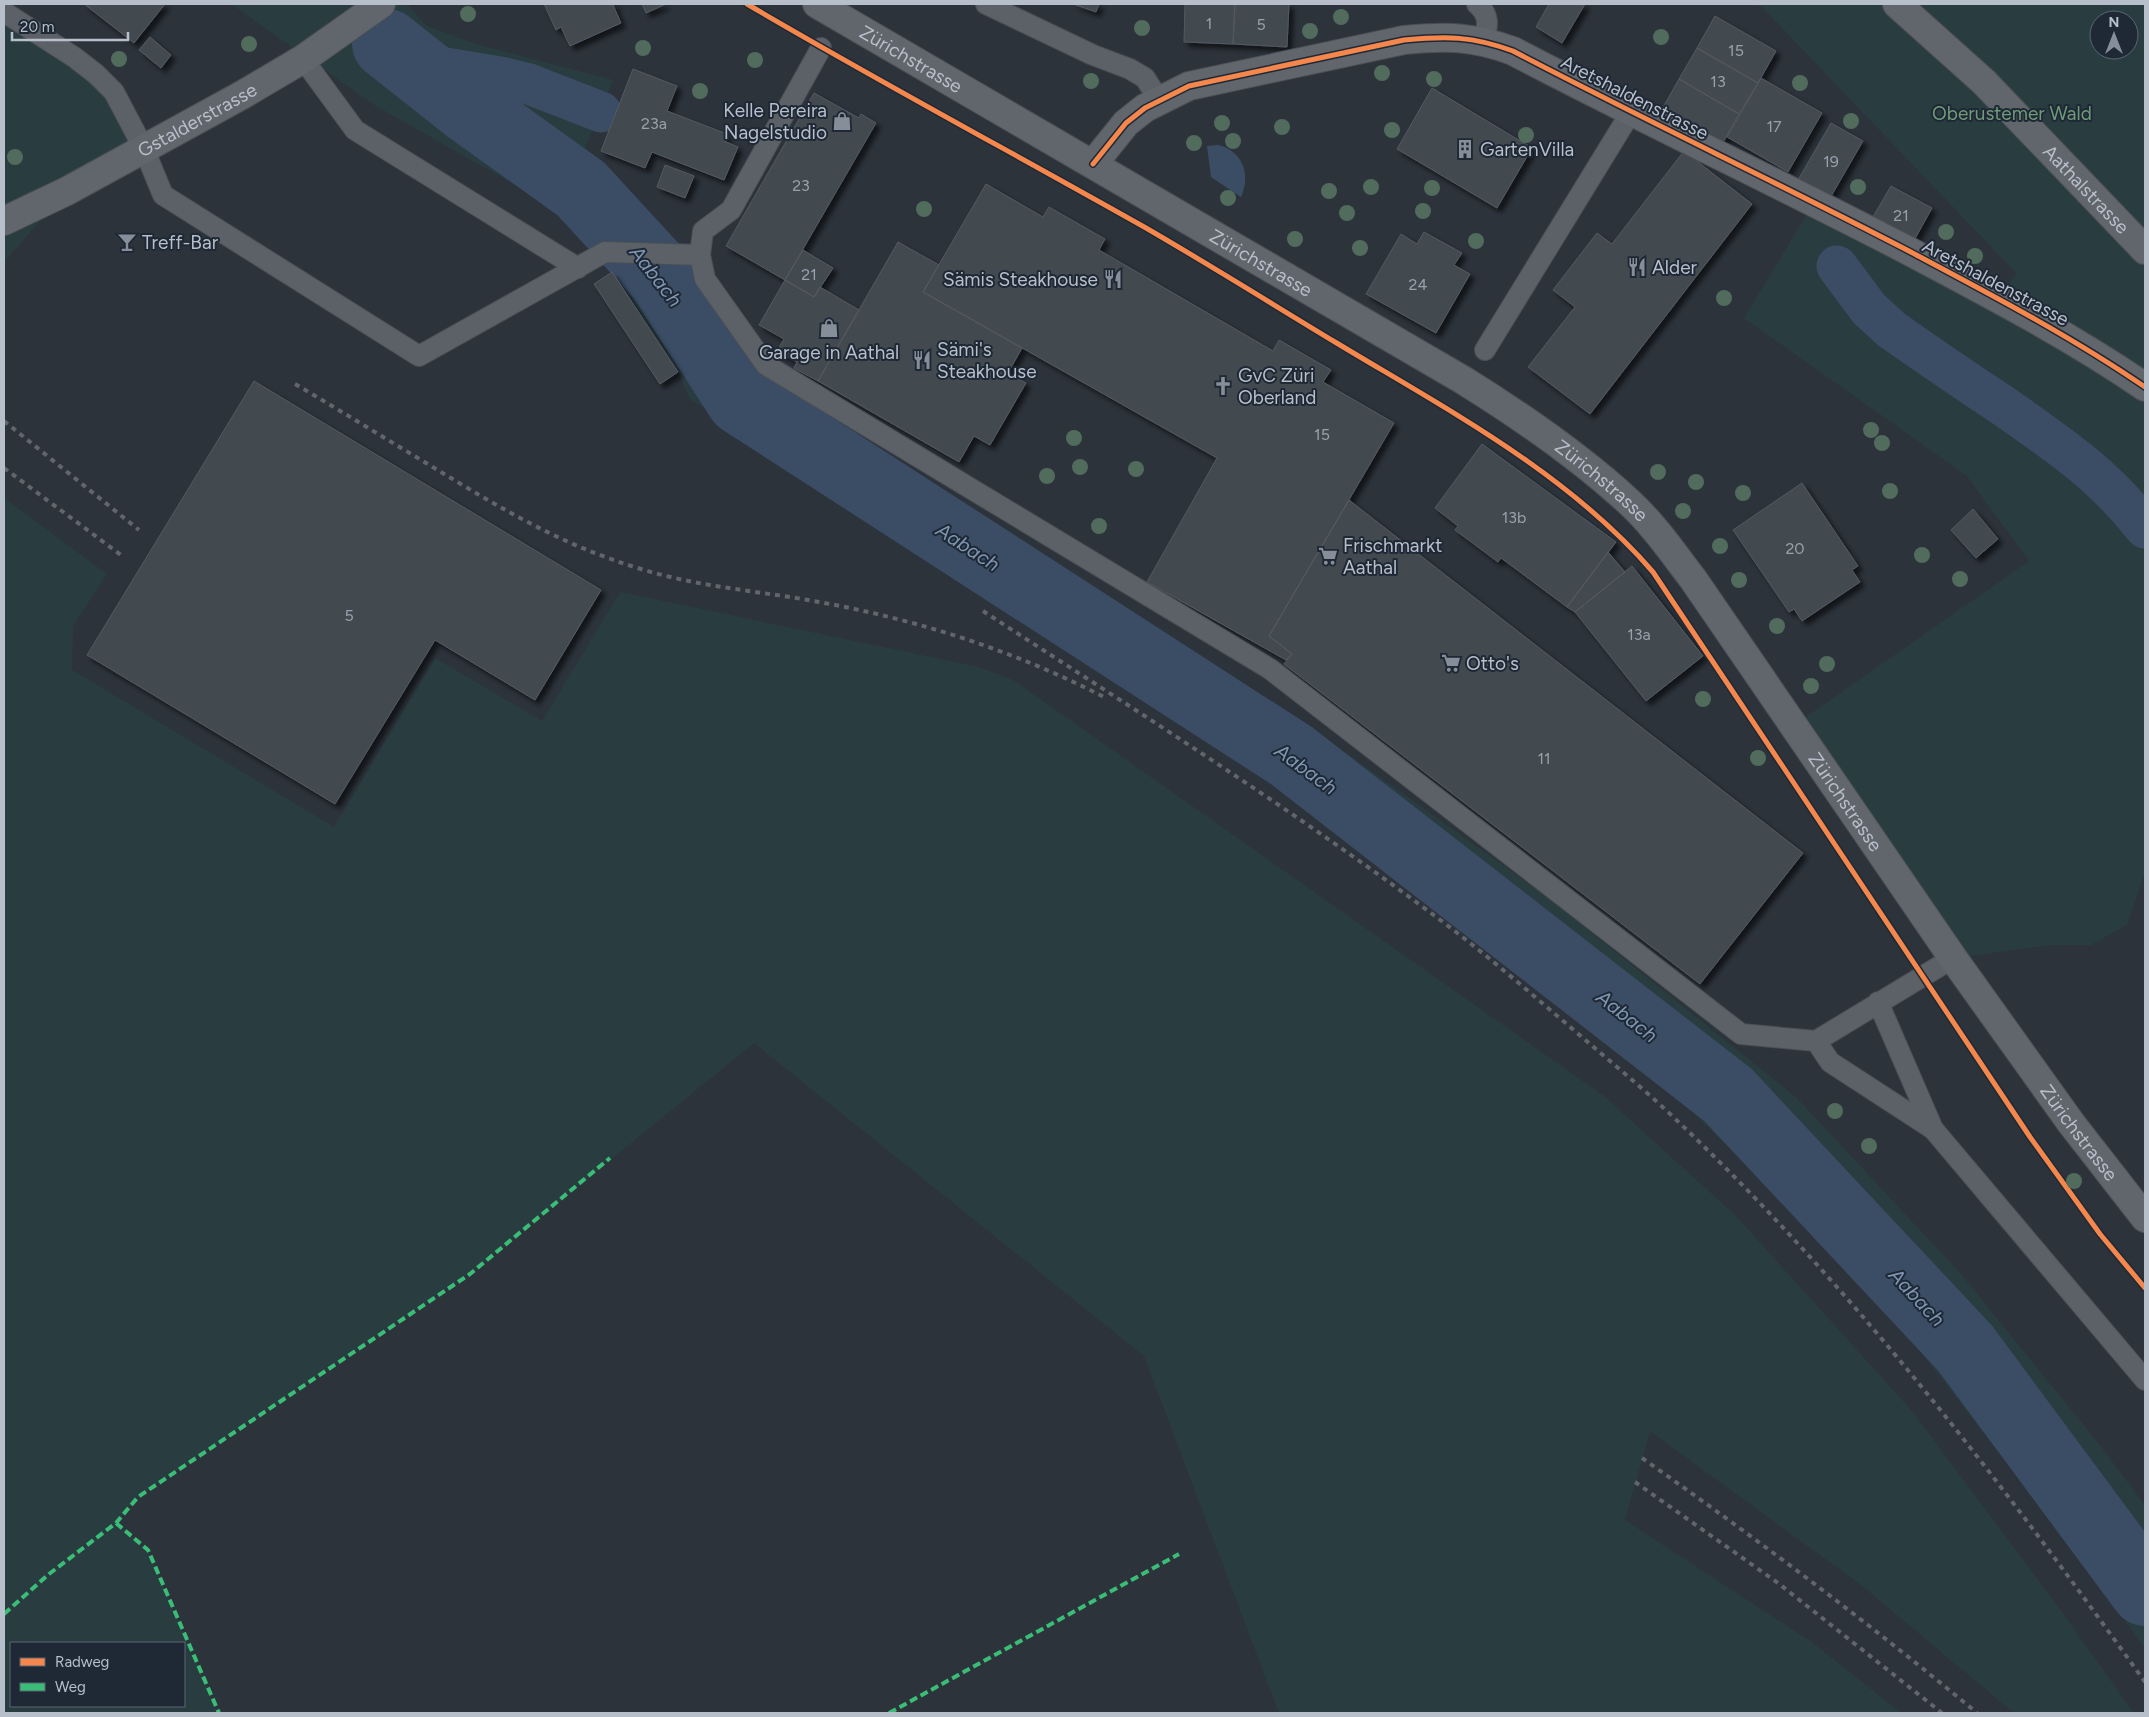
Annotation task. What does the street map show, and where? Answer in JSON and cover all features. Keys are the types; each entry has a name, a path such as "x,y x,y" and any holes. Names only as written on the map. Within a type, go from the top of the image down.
{"street":[{"name":"Gstalderstrasse","path":"4,221 67,191 242,96 303,59 381,4"},
{"name":"Zürichstrasse","path":"817,4 1496,400 1560,446 1630,503 1665,541 1693,579 1953,958 2071,1123 2145,1218"},
{"name":"Aathalstrasse","path":"1897,4 1984,82 2145,250"},
{"name":"Aretshaldenstrasse","path":"1093,164 1126,123 1158,100 1189,86 1404,40 1433,37 1484,41 1513,51 1858,225 1988,293 2098,355 2145,387"}],"lane":[{"path":"986,4 1093,55 1130,69 1145,78 1158,100"},
{"path":"1477,4 1485,12 1488,23 1484,41"},
{"path":"4,12 74,57 96,74 114,92 144,149 163,195 419,356 605,252 700,256"},
{"path":"821,48 730,210 703,231 700,256 705,279 766,365 1270,669 1741,1034 1816,1041 1953,958"},
{"path":"303,59 355,130 578,268"},
{"path":"1485,350 1631,112"},
{"path":"1878,1002 1933,1129 2145,1380"},
{"path":"1816,1041 1830,1062 1933,1129"}],"green space":[{"path":"231,4 407,4 427,26 476,44 613,80 583,153 638,206 761,384 1304,723 1542,893 1797,1098 1961,1274 2099,1444 2145,1505 2145,1649 2094,1576 1918,1348 1766,1184 1637,1058 1514,955 1229,747 1006,597 690,399 678,372 575,219 376,106"},
{"name":"Oberustemer Wald","path":"1751,4 2145,4 2145,872 2127,925 2091,945 2052,945 1953,958 1793,726 2029,561 1967,476 1744,318 1814,203 1997,297 2017,274 1762,7"},
{"path":"4,12 96,74 144,149 67,191 4,262"},
{"path":"4,498 107,574 73,626 72,670 334,827 435,658 542,721 620,592 979,667 1013,680 1604,1096 1735,1215 1913,1412 2061,1611 2134,1713 2014,1713 1861,1585 1650,1431 1625,1520 1813,1643 1901,1713 1279,1713 1144,1356 754,1043 470,1274 138,1497 116,1523 148,1550 219,1713 4,1713"}],"water":[{"path":"1218,145 1234,153 1243,165 1245,180 1241,197 1211,177 1207,146"}],"building":[{"path":"84,4 165,4 134,43"},
{"path":"544,4 617,4 613,5 621,23 570,46 561,27 556,30"},
{"path":"642,4 666,4 646,13"},
{"path":"1073,4 1099,4 1096,12"},
{"path":"1185,4 1235,4 1233,44 1184,42"},
{"path":"1235,4 1289,4 1287,47 1233,44"},
{"path":"1549,4 1585,4 1562,43 1536,27"},
{"path":"1715,16 1776,51 1758,83 1697,48"},
{"path":"150,37 171,55 161,68 139,50"},
{"path":"1697,48 1758,83 1739,114 1679,79"},
{"path":"633,69 677,86 667,111 727,134 724,141 738,147 724,180 652,152 645,168 601,151"},
{"path":"1761,78 1822,113 1788,172 1727,137"},
{"path":"1679,79 1739,114 1721,146 1661,111"},
{"name":"GartenVilla","path":"1432,88 1532,148 1497,208 1397,149"},
{"path":"814,93 859,118 861,114 876,123 785,280 726,246"},
{"path":"1831,123 1863,141 1830,198 1798,180"},
{"name":"Alder","path":"1684,151 1752,204 1590,414 1528,367 1575,307 1553,290 1597,233 1612,244"},
{"path":"665,165 694,176 685,198 657,187"},
{"path":"986,184 1043,217 1049,207 1105,239 1099,250 1273,351 1279,340 1331,370 1323,382 1394,423 1269,636 1292,654 1286,660 1147,582 1217,458 923,292"},
{"path":"1891,186 1932,208 1911,246 1870,222"},
{"path":"1424,232 1462,253 1454,265 1470,274 1436,333 1366,294 1401,234 1417,244"},
{"name":"Sämi's Steakhouse","path":"898,242 939,265 923,292 1022,348 1008,373 1026,383 990,445 974,436 959,462 818,381"},
{"path":"803,250 833,268 814,297 785,280"},
{"path":"612,272 678,372 660,384 594,284"},
{"path":"785,280 814,297 820,287 859,310 818,381 794,368 797,362 777,351 784,339 759,325"},
{"path":"254,381 601,590 535,700 435,640 335,804 87,655"},
{"path":"1482,444 1616,542 1567,607 1501,558 1498,562 1455,530 1458,526 1435,508"},
{"path":"1802,483 1858,566 1852,570 1860,582 1802,621 1794,609 1789,612 1733,530"},
{"path":"1349,500 1803,853 1700,984 1284,664 1292,654 1269,636"},
{"path":"1973,509 1998,539 1976,558 1951,530"},
{"path":"1608,552 1625,572 1575,612 1567,607"},
{"path":"1632,566 1703,656 1646,701 1575,612"}],"waterway":[{"name":"Aabach","path":"387,44 468,108 581,189 661,276 741,400 1292,756 1728,1095 1965,1348 2145,1591"},
{"path":"409,62 500,77 529,84 601,112"},
{"path":"1837,266 1869,309 1892,330 2005,407 2080,462 2113,492 2145,528"}],"railway":[{"path":"295,384 457,482 533,525 584,549 663,575 856,609 930,628 1002,652 1072,681 1106,698"},
{"path":"4,421 139,530"},
{"path":"4,468 121,555"},
{"path":"983,611 1324,836 1435,916 1528,991 1668,1112 1735,1177 1861,1314 1978,1458 2145,1682"},
{"path":"1642,1458 1812,1582 1977,1713"},
{"path":"1635,1482 1778,1583 1942,1713"}],"marked path":[{"path":"4,1614 49,1574 116,1523 138,1497 470,1274 610,1158"},
{"path":"116,1523 148,1550 219,1713"},
{"path":"889,1713 1179,1554"}],"cycle path":[{"path":"747,4 1146,228 1462,418 1544,473 1619,536 1653,572 2030,1137 2100,1234 2145,1288"},
{"path":"1093,164 1126,123 1145,108 1189,86 1404,40 1459,38 1485,42 1513,51 1907,250 2058,332 2145,387"}],"place":[{"name":"Kelle Pereira Nagelstudio","path":"842,121"},
{"name":"GartenVilla","path":"1465,149"},
{"name":"Treff-Bar","path":"127,242"},
{"name":"Alder","path":"1637,267"},
{"name":"Sämis Steakhouse","path":"1113,279"},
{"name":"Garage in Aathal","path":"829,328"},
{"name":"Sämi's Steakhouse","path":"922,360"},
{"name":"GvC Züri Oberland","path":"1223,386"},
{"name":"Frischmarkt Aathal","path":"1328,556"},
{"name":"Otto's","path":"1451,663"}]}
